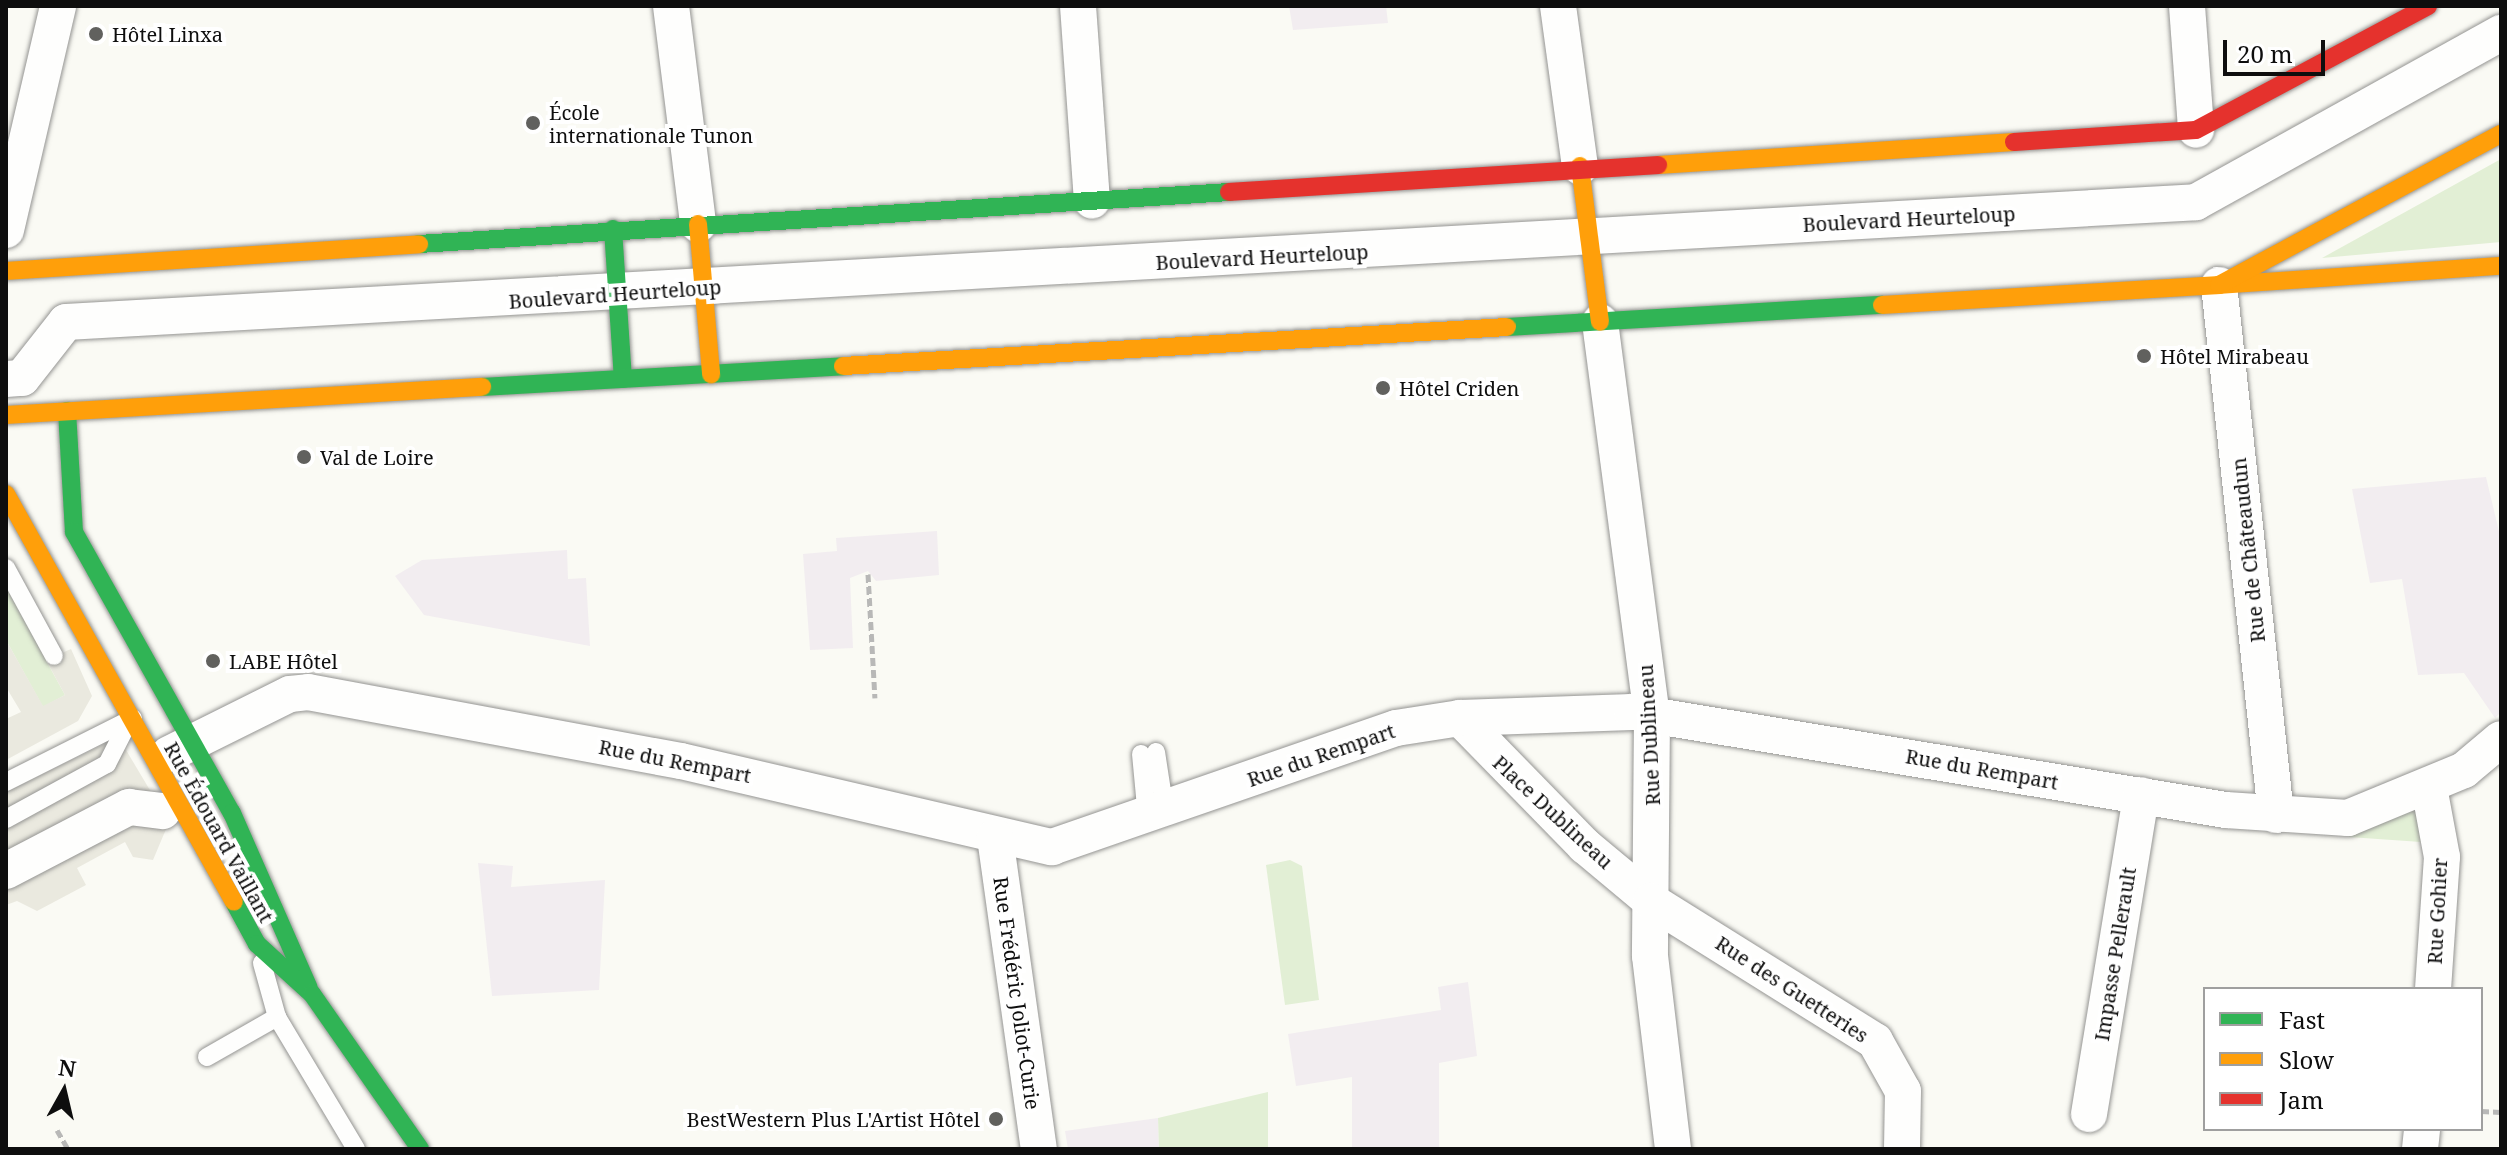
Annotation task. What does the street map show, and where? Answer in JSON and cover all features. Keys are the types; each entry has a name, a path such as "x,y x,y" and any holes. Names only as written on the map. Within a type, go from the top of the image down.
{"main road":[{"path":"6,271 1580,166 2196,130 2428,6"},
{"path":"2219,285 2501,134"},
{"path":"1580,166 1586,239 1600,322"},
{"path":"698,224 711,374"},
{"path":"613,229 623,379"},
{"path":"6,415 2501,266"},
{"name":"Rue Édouard Vaillant","path":"67,411 74,532 193,742 283,916 312,994"},
{"name":"Rue Édouard Vaillant","path":"6,494 257,944 312,994 420,1149"}],"street":[{"path":"6,230 58,6"},
{"path":"671,6 698,224"},
{"path":"1078,6 1092,200"},
{"path":"1558,6 1580,166"},
{"path":"2187,6 2196,130"},
{"name":"Boulevard Heurteloup","path":"6,379 22,378 66,322 1586,239 2196,202 2501,33"},
{"name":"Rue de Châteaudun","path":"2219,285 2276,815"},
{"name":"Rue Dublineau","path":"1600,322 1652,716 1650,956 1673,1149"},
{"name":"Rue du Rempart","path":"154,762 290,694 308,692 696,764 995,837 1052,847 1156,814 1396,728 1460,718 1652,716 2276,815 2348,818 2464,770 2501,739"},
{"name":"Place Dublineau","path":"1460,718 1585,846 1651,901"},
{"name":"Rue Gohier","path":"2429,787 2442,857 2433,987"},
{"name":"Impasse Pellerault","path":"2089,1114 2141,795"},
{"path":"6,871 129,807 163,811"},
{"name":"Rue Frédéric Joliot-Curie","path":"995,837 1039,1149"},
{"name":"Rue des Guetteries","path":"1651,901 1875,1041 1903,1091 1902,1149"}],"lane":[{"path":"6,568 54,656"},
{"path":"6,782 168,700"},
{"path":"6,819 107,764 131,719"},
{"path":"1148,753 1156,814"},
{"path":"257,944 277,1017 356,1149"},
{"path":"207,1057 277,1017"}],"path":[{"path":"868,574 875,698"},
{"path":"57,1130 68,1149"}],"shaded area":[{"path":"1289,6 1386,6 1388,23 1293,30"},
{"path":"2486,477 2501,540 2501,712 2495,718 2464,673 2418,675 2402,579 2370,583 2352,489"},
{"path":"937,531 939,575 876,581 868,571 850,578 853,648 810,650 803,554 837,551 836,538"},
{"path":"567,550 568,579 586,578 590,646 424,615 395,576 422,560"},
{"path":"6,640 43,706 65,695 46,660 71,649 92,696 78,721 6,760 6,719 21,712 6,687"},
{"path":"106,743 126,750 169,822 153,860 133,857 125,842 77,868 86,885 37,911 17,901 6,905 6,792"},
{"path":"478,863 513,866 511,887 605,880 599,990 492,996"},
{"path":"1468,982 1477,1056 1439,1063 1439,1149 1352,1149 1352,1077 1296,1086 1288,1034 1441,1010 1438,987"},
{"path":"1158,1118 1159,1149 1068,1149 1065,1131"}],"green space":[{"path":"2501,159 2501,242 2322,258"},
{"path":"6,587 65,695 43,707 6,640"},
{"path":"2419,808 2430,835 2421,842 2349,837 2353,825"},
{"path":"1290,860 1302,866 1319,1000 1285,1005 1266,865"},
{"path":"1268,1092 1268,1149 1159,1149 1158,1118"}],"traffic: fast":[{"path":"419,244 1229,192"},
{"path":"613,229 623,379"},
{"path":"1507,327 1882,305"},
{"path":"482,387 843,366"},
{"path":"67,411 74,532 232,813 309,988"},
{"path":"234,902 257,944 312,994 420,1149"}],"traffic: slow":[{"path":"1882,305 2219,285 2501,134"},
{"path":"1658,165 2014,142"},
{"path":"1580,166 1600,322"},
{"path":"698,224 711,374"},
{"path":"6,271 419,244"},
{"path":"2219,285 2501,266"},
{"path":"843,366 1507,327"},
{"path":"6,415 482,387"},
{"path":"6,494 234,902"}],"traffic: jam":[{"path":"2014,142 2196,130 2428,6"},
{"path":"1229,192 1658,165"}],"place":[{"name":"Hôtel Linxa","path":"96,34"},
{"name":"École internationale Tunon","path":"533,123"},
{"name":"Hôtel Mirabeau","path":"2144,356"},
{"name":"Hôtel Criden","path":"1383,388"},
{"name":"Val de Loire","path":"304,457"},
{"name":"LABE Hôtel","path":"213,661"},
{"name":"BestWestern Plus L'Artist Hôtel","path":"996,1119"}]}
